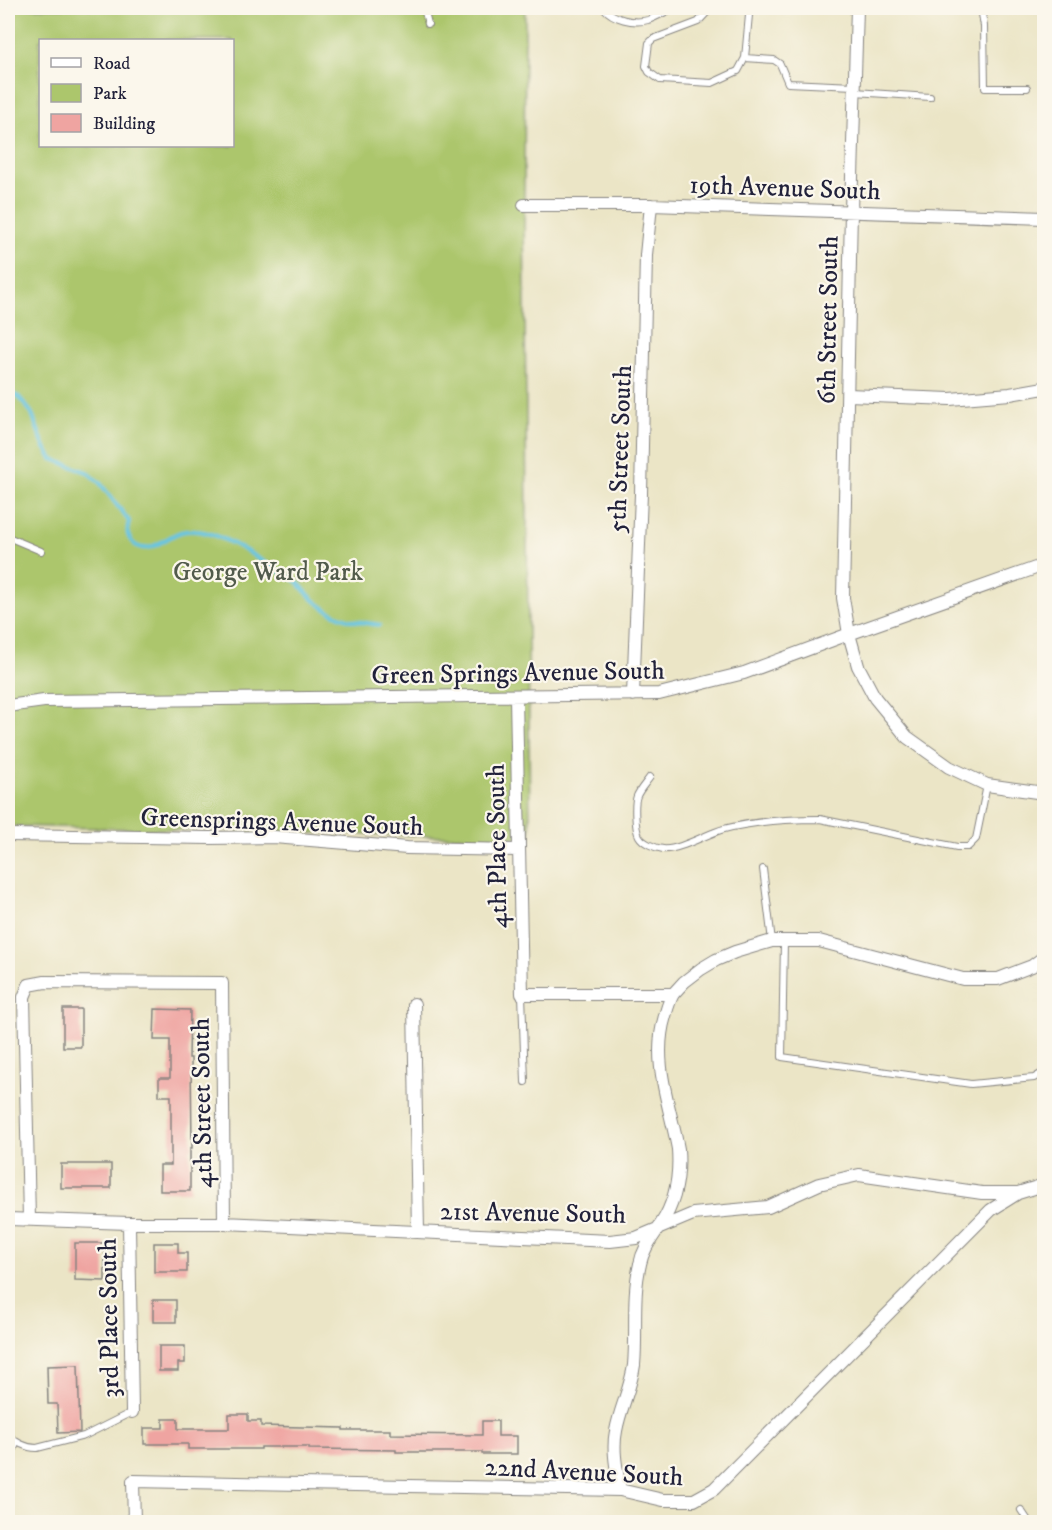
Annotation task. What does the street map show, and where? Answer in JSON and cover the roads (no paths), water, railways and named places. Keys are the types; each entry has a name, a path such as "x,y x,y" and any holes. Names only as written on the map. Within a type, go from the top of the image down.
{"street":[{"name":"6th Street South","path":"857,8 843,598 849,634 858,666 875,698 907,737 949,767 987,785 1044,793"},
{"name":"19th Avenue South","path":"524,205 651,205 1044,218"},
{"name":"5th Street South","path":"633,695 641,494 646,255 651,205"},
{"path":"848,395 950,399 1002,395 1044,388"},
{"name":"Green Springs Avenue South","path":"8,706 44,701 659,694 744,673 1044,565"},
{"name":"4th Place South","path":"516,697 522,993"},
{"name":"Greensprings Avenue South","path":"8,835 274,837 407,848 519,850"},
{"path":"620,1490 614,1443 634,1362 636,1295 640,1264 647,1245 672,1206 676,1191 679,1162 659,1056 662,1024 673,994 684,982 716,960 735,951 778,941 819,941 963,979 999,979 1032,966 1044,957"},
{"name":"4th Street South","path":"29,1219 24,997 29,985 45,981 222,983 224,1223"},
{"path":"522,993 673,994"},
{"path":"414,1004 418,1232"},
{"name":"21st Avenue South","path":"8,1219 224,1223 610,1241 636,1238 693,1214 768,1207 819,1184 859,1175 982,1193 1018,1192 1044,1185"},
{"name":"22nd Avenue South","path":"134,1522 133,1481 620,1490 663,1500 694,1500 714,1489 991,1210 1018,1192"},
{"name":"3rd Place South","path":"129,1222 132,1412"}],"lane":[{"path":"424,8 428,24"},
{"path":"604,8 614,17 623,20 647,20 674,8"},
{"path":"711,8 698,22 653,39 650,43 646,66 649,72 660,80 712,83 738,71 745,58 748,8"},
{"path":"981,8 984,26 985,88 1027,88"},
{"path":"745,58 774,60 780,64 788,83 930,97"},
{"path":"8,537 41,551"},
{"path":"650,777 636,796 634,815 639,836 649,845 664,850 722,829 768,821 801,819 820,819 957,847 968,847 976,839 987,785"},
{"path":"763,869 778,941 782,1057 971,1084 1034,1078 1044,1072"},
{"path":"522,993 525,1082"},
{"path":"8,1435 16,1442 32,1448 84,1436 132,1412"},
{"path":"8,1461 16,1442"},
{"path":"1021,1510 1029,1522"}],"waterway":[{"path":"8,392 19,397 31,412 44,446 52,459 87,472 100,483 129,521 127,529 129,537 138,547 156,545 184,531 208,533 235,545 292,579 316,602 331,612 351,620 380,625"}],"park label":[{"name":"George Ward Park","path":"268,571"}]}
